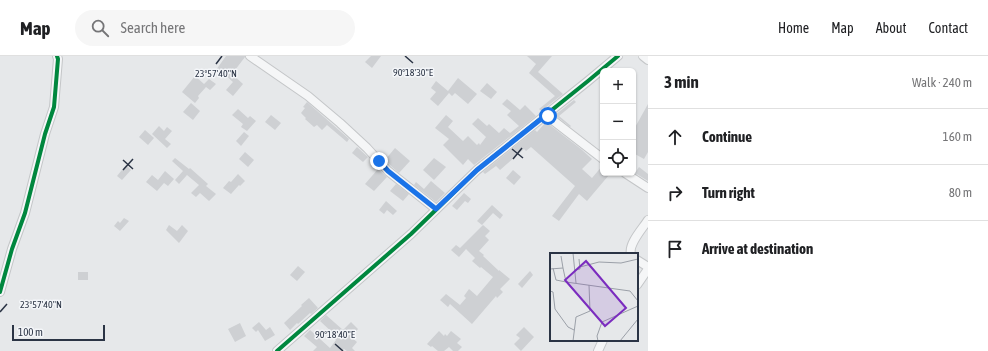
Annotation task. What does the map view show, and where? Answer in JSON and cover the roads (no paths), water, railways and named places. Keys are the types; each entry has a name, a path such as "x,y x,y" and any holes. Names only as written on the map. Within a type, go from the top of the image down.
{"street":[{"path":"0,292 12,249 25,212 45,134 54,107 57,56"},
{"path":"250,56 308,96 367,148 388,171 436,209"},
{"path":"277,351 405,240 477,170 618,56"},
{"path":"643,56 648,60"},
{"path":"546,115 600,157"},
{"path":"630,176 648,188"},
{"path":"631,253 630,250 633,243 648,220"},
{"path":"638,261 648,268 638,283"},
{"path":"598,351 603,341"}]}
